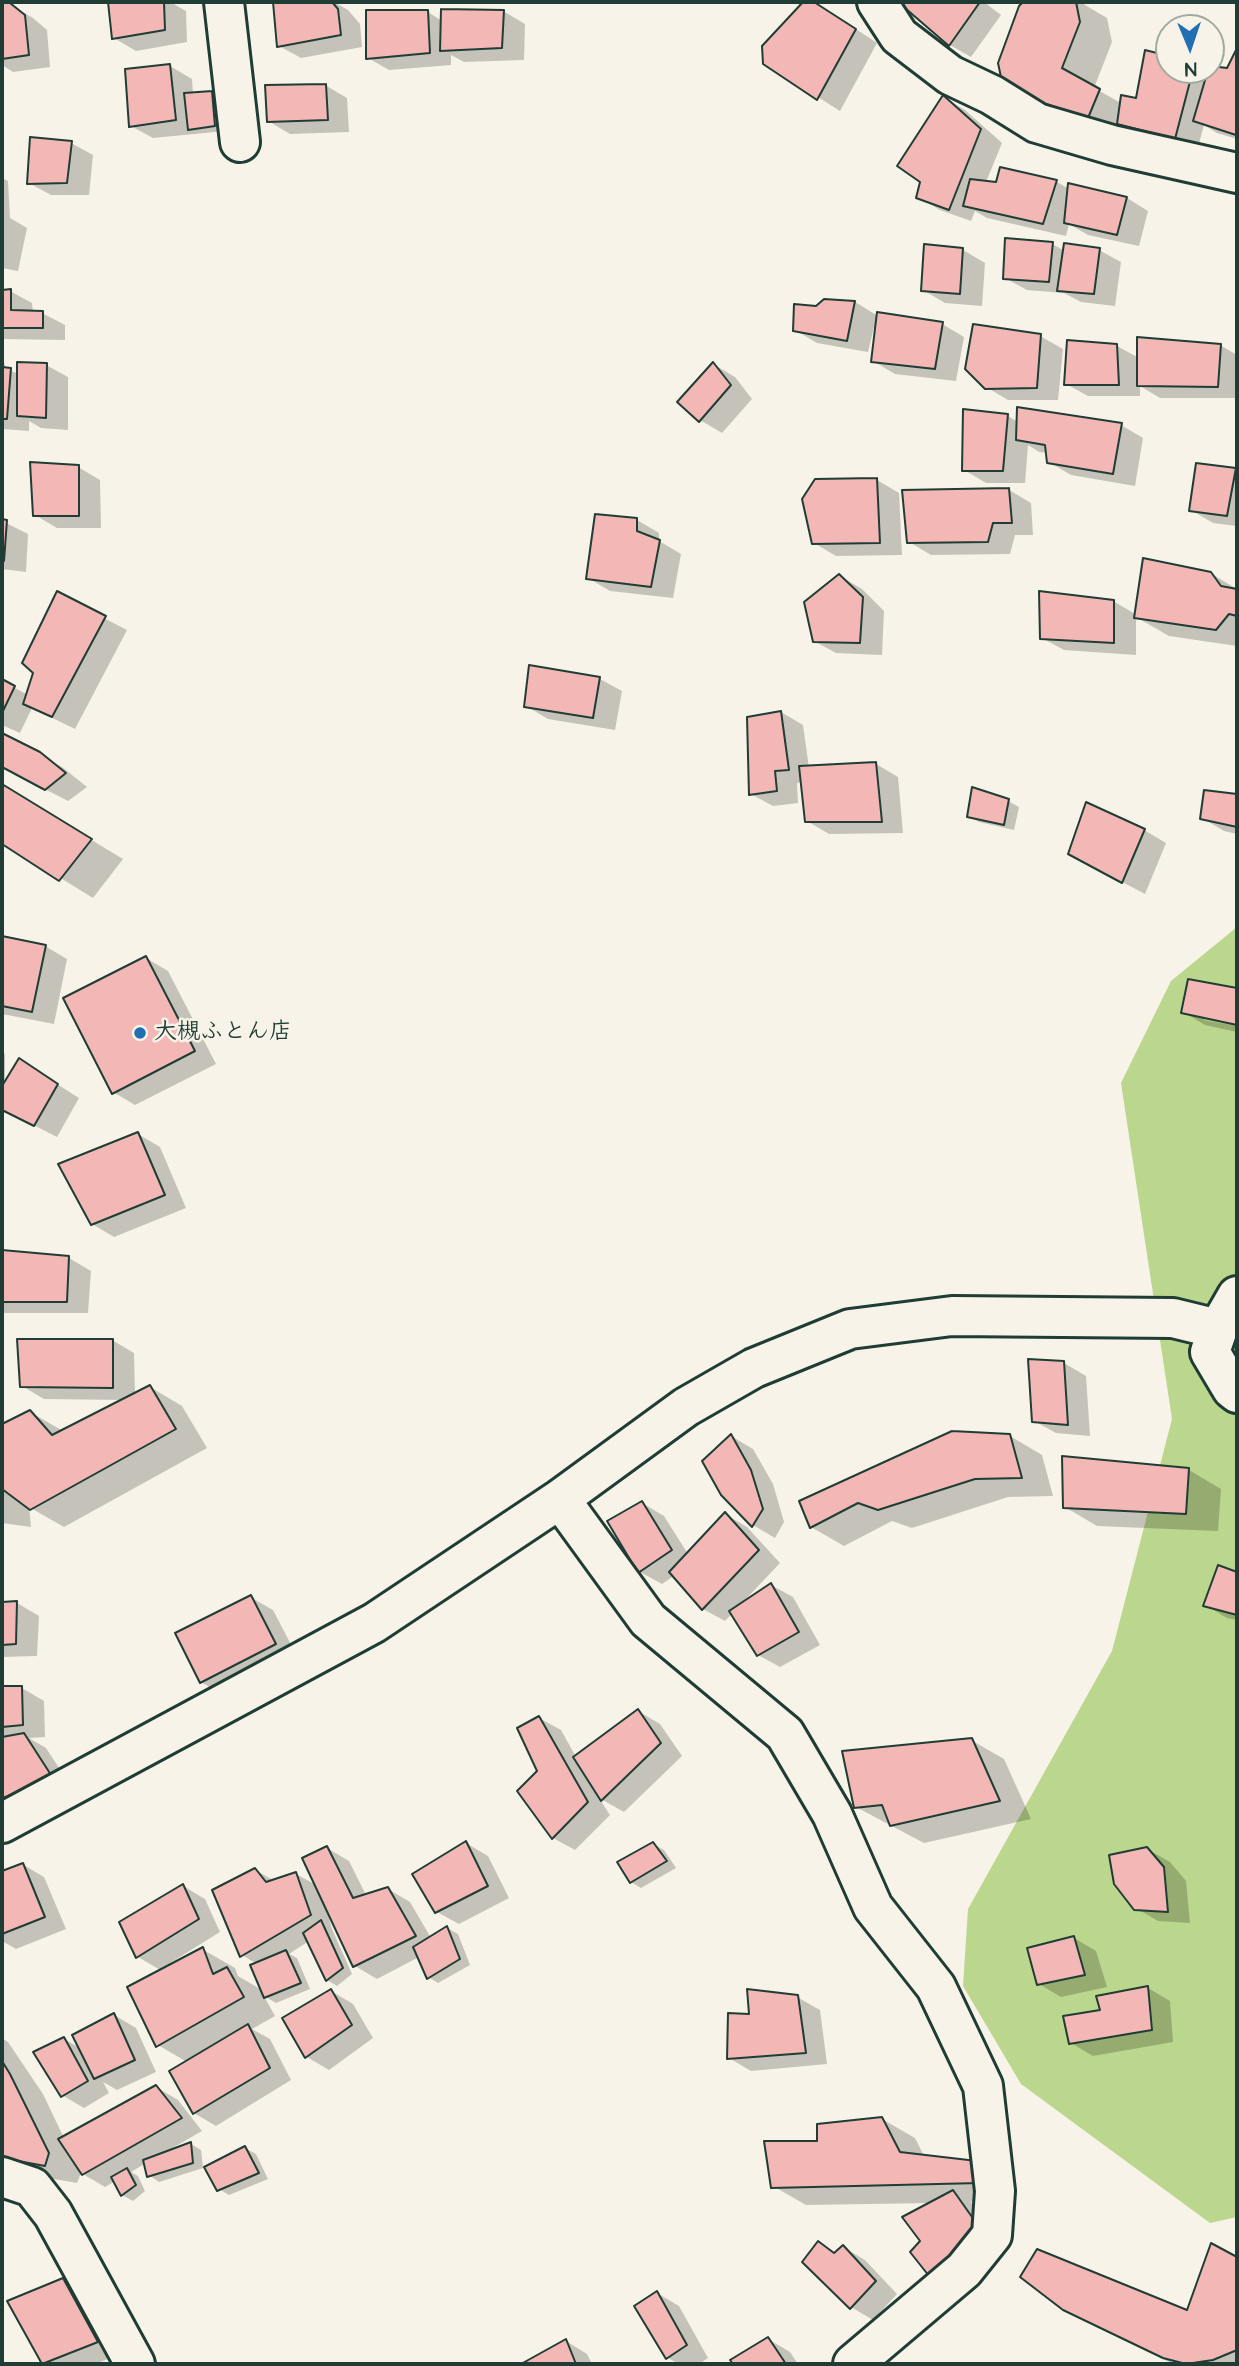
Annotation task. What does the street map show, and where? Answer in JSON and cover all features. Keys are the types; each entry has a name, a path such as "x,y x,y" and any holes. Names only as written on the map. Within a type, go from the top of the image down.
{"street":[{"path":"224,2 240,142"},
{"path":"877,2 899,36 919,52 950,75 992,95 1037,123 1112,145 1237,173"},
{"path":"1237,1296 1218,1329 1210,1352 1237,1393"},
{"path":"2,1823 373,1623 560,1499 686,1406 754,1368 850,1329 952,1316 1172,1318 1218,1329"},
{"path":"560,1499 648,1620 785,1734 832,1814 873,1907 936,1987 983,2086 995,2191 992,2235 964,2270 853,2364"},
{"path":"2,2177 32,2187 53,2214 135,2364"}],"green space":[{"path":"1237,927 1237,2217 1210,2223 1021,2084 963,1986 968,1909 1112,1651 1172,1419 1121,1083 1171,981"}],"building":[{"path":"108,2 164,2 165,30 112,39"},
{"path":"273,2 332,2 338,9 341,35 277,47"},
{"path":"803,2 814,2 856,29 817,100 763,64 762,46"},
{"path":"898,2 980,2 949,46"},
{"path":"1023,2 1076,2 1080,22 1062,68 1100,89 1088,118 1043,103 1002,82 998,63 1019,6"},
{"path":"2,3 10,3 25,15 29,55 2,59"},
{"path":"441,9 504,10 502,48 440,51"},
{"path":"366,10 428,10 430,53 366,59"},
{"path":"1237,48 1236,135 1193,121 1204,84 1225,84 1227,68"},
{"path":"1145,50 1155,52 1155,84 1189,84 1175,139 1117,124 1121,95 1136,98"},
{"path":"170,64 176,120 129,127 125,69"},
{"path":"326,84 328,120 267,122 265,85"},
{"path":"212,91 215,126 188,130 184,93"},
{"path":"943,95 981,129 949,210 916,198 920,182 897,166"},
{"path":"30,137 72,141 67,183 27,184"},
{"path":"1000,167 1057,180 1043,224 963,206 970,179 996,182"},
{"path":"1068,183 1127,197 1117,235 1064,223"},
{"path":"1005,238 1053,242 1049,282 1003,279"},
{"path":"1064,243 1100,248 1094,294 1057,291"},
{"path":"924,244 963,248 960,294 921,291"},
{"path":"11,289 11,310 43,311 43,328 2,328 2,290"},
{"path":"824,299 855,301 847,341 793,331 794,304 816,306"},
{"path":"877,312 943,322 935,369 871,362"},
{"path":"973,324 1041,334 1037,388 985,389 965,369"},
{"path":"1137,337 1221,344 1218,387 1137,386"},
{"path":"1067,340 1117,344 1119,385 1064,385"},
{"path":"17,362 47,363 46,418 17,416"},
{"path":"713,362 731,385 699,422 677,402"},
{"path":"2,367 11,368 7,419 2,419"},
{"path":"1017,407 1122,423 1113,474 1047,463 1045,445 1016,440"},
{"path":"963,409 1008,414 1003,471 962,471"},
{"path":"30,462 79,465 79,516 33,516"},
{"path":"1196,463 1236,468 1227,516 1189,511"},
{"path":"877,478 880,543 812,544 802,499 815,479"},
{"path":"1009,488 1012,523 993,523 988,542 907,543 902,490"},
{"path":"595,514 637,518 637,531 660,540 651,587 586,579"},
{"path":"2,519 7,520 4,561 2,561"},
{"path":"1143,558 1211,572 1221,586 1237,589 1237,616 1229,614 1216,630 1134,618"},
{"path":"839,574 863,597 860,643 813,642 804,602"},
{"path":"57,591 106,616 52,717 23,704 33,673 22,663"},
{"path":"1039,591 1114,600 1114,643 1040,639"},
{"path":"529,665 600,677 593,718 524,707"},
{"path":"2,679 15,686 2,713"},
{"path":"781,711 789,770 775,771 777,791 749,795 747,717"},
{"path":"2,733 40,752 66,773 45,790 2,767"},
{"path":"876,762 882,822 805,822 799,766"},
{"path":"2,784 92,839 59,881 2,844"},
{"path":"972,787 1009,799 1004,825 967,817"},
{"path":"1204,790 1237,794 1237,827 1200,819"},
{"path":"1086,802 1145,829 1122,883 1068,854"},
{"path":"2,936 46,945 32,1012 2,1006"},
{"path":"146,956 195,1051 112,1094 63,998"},
{"path":"1188,979 1237,988 1237,1025 1181,1013"},
{"path":"19,1058 58,1084 34,1126 2,1110 2,1086"},
{"path":"138,1132 165,1195 91,1225 58,1164"},
{"path":"2,1250 69,1256 67,1302 2,1302"},
{"path":"17,1339 113,1339 113,1388 20,1387"},
{"path":"1028,1359 1064,1361 1068,1425 1032,1422"},
{"path":"150,1385 176,1429 30,1510 2,1489 2,1424 30,1410 52,1435"},
{"path":"952,1431 1010,1434 1022,1478 975,1479 878,1510 858,1503 810,1528 799,1501"},
{"path":"731,1434 751,1470 763,1509 752,1527 721,1495 702,1461"},
{"path":"1062,1456 1189,1468 1186,1514 1063,1508"},
{"path":"642,1501 672,1550 638,1573 607,1521"},
{"path":"725,1512 759,1550 702,1610 669,1572"},
{"path":"1218,1565 1237,1572 1237,1615 1203,1606"},
{"path":"771,1583 799,1632 757,1656 729,1611"},
{"path":"251,1595 276,1644 200,1683 175,1633"},
{"path":"17,1601 16,1644 2,1645 2,1602"},
{"path":"2,1686 22,1686 23,1725 2,1727"},
{"path":"638,1709 661,1743 601,1801 573,1757"},
{"path":"539,1716 588,1802 552,1839 517,1791 537,1771 517,1728"},
{"path":"24,1733 53,1778 3,1798 2,1737"},
{"path":"972,1738 1000,1801 890,1826 882,1805 854,1808 842,1751"},
{"path":"466,1841 488,1886 435,1913 412,1874"},
{"path":"653,1842 667,1861 630,1883 617,1862"},
{"path":"327,1846 353,1898 388,1887 416,1936 353,1967 302,1858"},
{"path":"1147,1847 1164,1867 1168,1912 1134,1910 1114,1884 1109,1855"},
{"path":"23,1863 45,1917 2,1934 2,1871"},
{"path":"255,1868 266,1882 296,1872 311,1915 240,1957 212,1890"},
{"path":"183,1884 199,1919 136,1958 119,1922"},
{"path":"321,1920 343,1968 326,1981 303,1933"},
{"path":"447,1926 460,1959 427,1979 413,1947"},
{"path":"1074,1936 1085,1975 1037,1985 1027,1948"},
{"path":"203,1947 213,1974 227,1967 244,1997 156,2047 127,1987"},
{"path":"286,1950 301,1983 264,1998 250,1965"},
{"path":"1148,1986 1152,2030 1069,2044 1063,2016 1100,2010 1096,1996"},
{"path":"331,1989 352,2025 305,2058 282,2018"},
{"path":"747,1989 798,1995 806,2053 727,2059 728,2013 749,2014"},
{"path":"114,2013 135,2060 94,2079 72,2035"},
{"path":"248,2024 270,2068 193,2114 169,2071"},
{"path":"64,2037 88,2081 61,2097 33,2052"},
{"path":"2,2061 49,2153 45,2166 2,2158"},
{"path":"156,2085 182,2118 82,2175 58,2139"},
{"path":"882,2117 900,2152 977,2161 980,2183 771,2188 764,2141 817,2141 817,2124"},
{"path":"191,2142 193,2163 147,2177 143,2160"},
{"path":"245,2146 259,2173 217,2191 204,2167"},
{"path":"127,2168 136,2185 121,2196 111,2177"},
{"path":"953,2190 984,2234 933,2281 910,2252 920,2241 902,2217"},
{"path":"818,2241 834,2253 843,2245 876,2281 850,2309 802,2262"},
{"path":"1211,2243 1237,2257 1237,2350 1213,2360 1186,2364 1163,2358 1063,2310 1020,2277 1037,2249 1187,2310"},
{"path":"63,2278 98,2342 42,2364 7,2301"},
{"path":"657,2291 687,2345 666,2359 634,2306"},
{"path":"768,2337 786,2364 733,2364 730,2360"},
{"path":"566,2339 576,2364 521,2364"}],"place":[{"name":"大槻ふとん店","path":"140,1033"}]}
